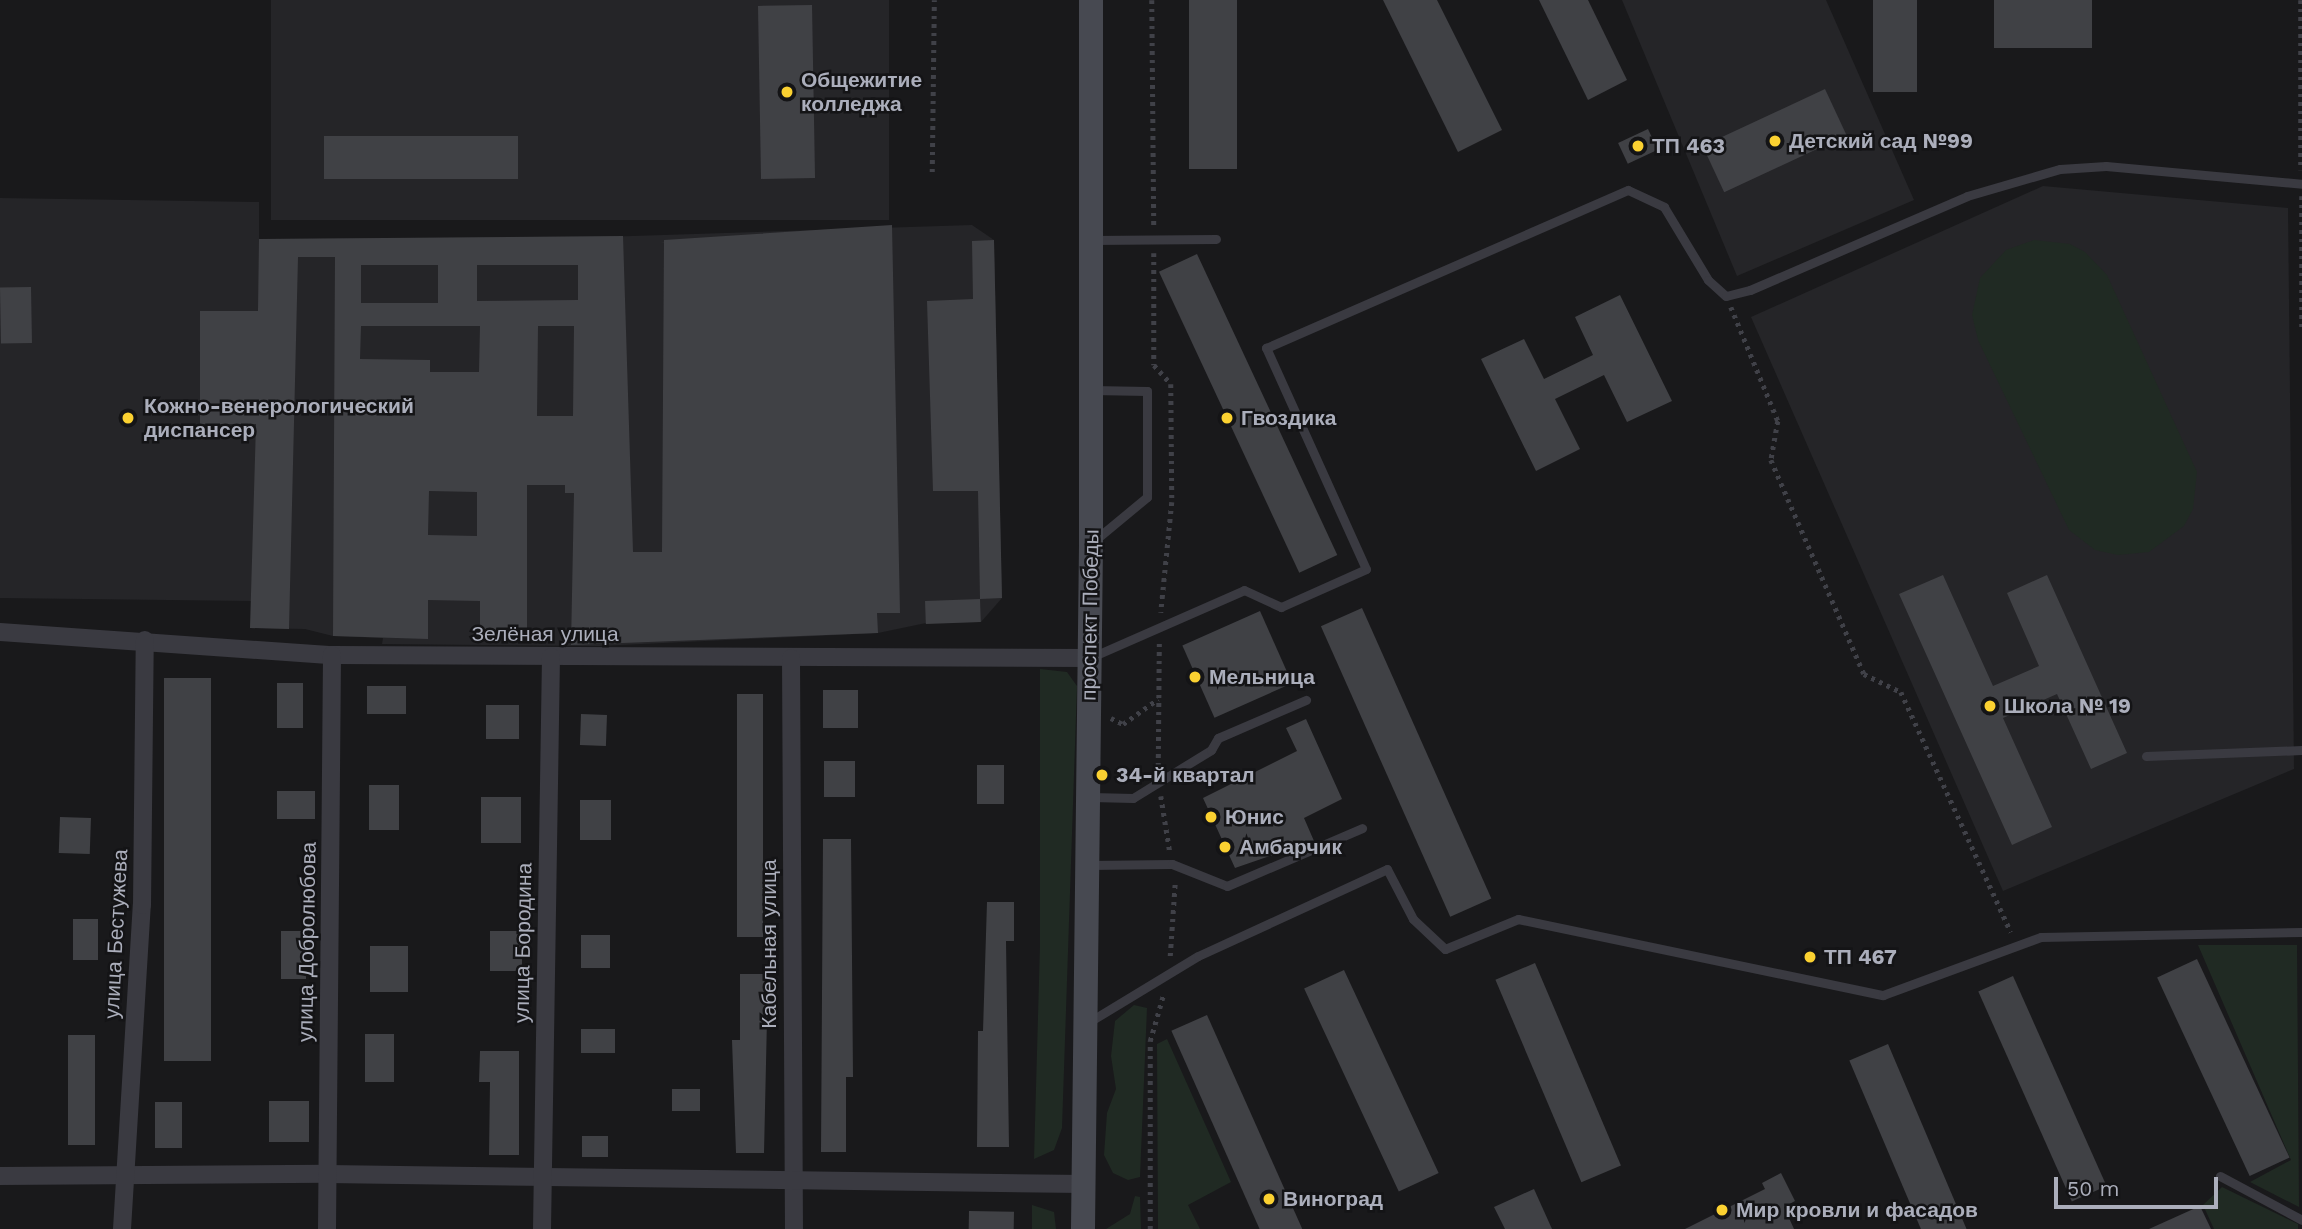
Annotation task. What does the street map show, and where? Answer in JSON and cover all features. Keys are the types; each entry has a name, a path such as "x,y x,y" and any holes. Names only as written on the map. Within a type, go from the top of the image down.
{"street":[{"name":"проспект Победы","path":"1083,1229 1091,543 1091,0"},
{"name":"Зелёная улица","path":"0,632 332,655 1090,658"},
{"name":"улица Бестужева","path":"122,1229 142,905 145,640"},
{"name":"улица Добролюбова","path":"327,1229 332,655"},
{"name":"улица Бородина","path":"542,1229 551,657"},
{"name":"Кабельная улица","path":"791,658 794,1229"},
{"path":"0,1176 327,1174 1084,1184"}],"lane":[{"path":"1090,658 1244,590 1281,607 1366,569 1266,348 1628,190 1664,207 1708,280 1726,296 1750,290 1967,196 2060,169 2106,166 2302,184"},
{"path":"1091,240 1216,239"},
{"path":"1090,390 1147,391 1147,497 1091,543"},
{"path":"1087,797 1133,798 1211,750 1218,738 1306,700"},
{"path":"2146,756 2302,750"},
{"path":"1087,865 1172,864 1227,886 1362,828"},
{"path":"1085,1025 1198,956 1387,870 1413,919 1445,948 1518,919 1883,995 2041,937 2302,932"},
{"path":"2220,1176 2302,1220"}],"path":[{"path":"932,172 934,0"},
{"path":"2301,0 2302,328"},
{"path":"1726,296 1778,421 1771,460 1864,674 1902,692 2017,946"},
{"path":"1101,713 1123,723 1158,699"}],"shaded area":[{"path":"271,0 889,0 889,220 271,220"},
{"path":"1622,0 1826,0 1914,200 1737,276"},
{"path":"2043,186 2288,208 2294,769 2003,891 1751,317"},
{"path":"0,198 259,202 259,239 602,237 972,225 994,240 1002,598 981,622 926,623 878,633 599,646 382,644 383,638 333,636 305,629 250,628 253,601 0,598"},
{"path":"2034,240 2070,244 2085,252 2107,275 2197,472 2193,509 2184,526 2149,552 2118,555 2095,550 2069,530 1978,340 1972,315 1980,278 2006,250"},
{"path":"1040,669 1067,672 1077,686 1062,1128 1054,1150 1034,1159 1040,945"},
{"path":"2198,945 2297,945 2299,1207 2250,1182 2291,1160"},
{"path":"1134,1005 1147,1008 1140,1177 1128,1180 1113,1173 1104,1155 1107,1113 1116,1089 1111,1056 1115,1021"},
{"path":"1167,1039 1231,1182 1188,1205 1200,1229 1158,1229 1157,1044"},
{"path":"2222,1187 2298,1224 2298,1229 2214,1229 2203,1205"},
{"path":"1135,1196 1140,1197 1141,1229 1106,1229 1130,1214"},
{"path":"1032,1205 1054,1212 1056,1229 1032,1229"}],"building":[{"path":"1189,0 1237,0 1237,169 1189,169"},
{"path":"1383,0 1437,0 1502,130 1458,152"},
{"path":"1539,0 1588,0 1627,80 1588,100"},
{"path":"1873,0 1917,0 1917,92 1873,92"},
{"path":"1994,0 2092,0 2092,48 1994,48"},
{"name":"Общежитие колледжа","path":"812,5 815,178 761,179 758,6"},
{"name":"Детский сад №99","path":"1825,89 1847,135 1724,192 1703,146"},
{"name":"ТП 463","path":"1648,129 1658,150 1628,164 1618,143"},
{"path":"324,136 518,136 518,179 324,179"},
{"path":"892,225 900,613 877,613 878,633 571,645 574,493 565,493 565,485 527,485 527,638 480,637 480,601 428,600 428,639 333,636 335,257 298,257 289,629 250,628 256,424 200,424 200,311 258,311 259,239 623,236 633,552 662,552 664,240","holes":["361,265 438,265 438,303 361,303","477,265 578,265 578,300 477,301","361,326 480,326 479,372 430,372 430,360 360,359","538,326 574,326 573,416 537,416","429,491 477,492 477,536 428,535"]},
{"path":"994,240 1002,598 980,599 978,491 933,491 927,301 973,299 972,241"},
{"path":"1197,254 1337,555 1299,573 1159,272"},
{"path":"31,287 32,343 1,344 0,288"},
{"path":"1620,295 1672,401 1627,422 1604,375 1555,399 1580,449 1536,471 1481,359 1524,339 1544,379 1593,355 1575,317"},
{"name":"Школа № 19","path":"1943,575 1993,686 2039,666 2007,593 2047,575 2127,753 2091,769 2057,694 2003,718 2052,827 2012,845 1899,594"},
{"path":"980,599 981,622 926,624 925,601"},
{"path":"1362,608 1491,899 1450,917 1321,626"},
{"path":"1260,611 1292,683 1214,718 1182,646"},
{"path":"164,678 211,678 211,1061 164,1061"},
{"path":"277,683 303,683 303,728 277,728"},
{"path":"367,686 406,686 406,714 367,714"},
{"path":"823,690 858,690 858,728 823,728"},
{"path":"737,694 763,694 763,937 737,937"},
{"path":"486,705 519,705 519,739 486,739"},
{"path":"581,714 607,715 606,746 580,745"},
{"path":"1306,719 1342,799 1304,818 1314,841 1235,868 1203,798 1297,751 1286,728"},
{"path":"824,761 855,761 855,797 824,797"},
{"path":"977,765 1004,765 1004,804 977,804"},
{"path":"369,785 399,785 399,830 369,830"},
{"path":"277,791 315,791 315,819 277,819"},
{"path":"481,797 521,797 521,843 481,843"},
{"path":"580,800 611,800 611,840 580,840"},
{"path":"60,817 91,818 90,854 59,853"},
{"path":"823,839 851,839 853,1077 846,1077 846,1152 821,1152"},
{"path":"987,902 1014,902 1014,941 1006,941 1009,1147 977,1147 978,1031 983,1031"},
{"path":"73,919 98,919 98,960 73,960"},
{"path":"281,931 306,931 306,979 281,979"},
{"path":"490,931 522,931 522,971 490,971"},
{"path":"581,935 610,935 610,968 581,968"},
{"path":"370,946 408,946 408,992 370,992"},
{"path":"2197,959 2290,1157 2250,1176 2157,978"},
{"path":"1535,963 1621,1166 1581,1182 1495,980"},
{"path":"1344,970 1439,1173 1399,1192 1304,989"},
{"path":"740,974 768,974 764,1153 736,1153 732,1040 740,1040"},
{"path":"2013,976 2107,1186 2072,1202 1978,991"},
{"path":"1207,1015 1302,1229 1260,1229 1171,1031"},
{"path":"581,1029 615,1029 615,1053 581,1053"},
{"path":"365,1034 394,1034 394,1082 365,1082"},
{"path":"68,1035 95,1035 95,1145 68,1145"},
{"path":"1888,1044 1967,1229 1921,1229 1849,1060"},
{"path":"480,1051 519,1051 519,1155 489,1155 490,1082 479,1082"},
{"path":"672,1089 700,1089 700,1111 672,1111"},
{"path":"269,1101 309,1101 309,1142 269,1142"},
{"path":"155,1102 182,1102 182,1148 155,1148"},
{"path":"582,1136 608,1136 608,1157 582,1157"},
{"path":"1781,1173 1795,1201 1784,1207 1794,1229 1685,1229 1765,1189 1762,1183"},
{"path":"1534,1189 1552,1229 1505,1229 1494,1207"},
{"path":"2200,1206 2211,1229 2149,1229"},
{"path":"969,1211 1014,1212 1014,1229 969,1229"}],"place":[{"name":"Общежитие колледжа","path":"787,92"},
{"name":"Детский сад №99","path":"1775,141"},
{"name":"ТП 463","path":"1638,146"},
{"name":"Кожно-венерологический диспансер","path":"128,418"},
{"name":"Гвоздика","path":"1227,418"},
{"name":"Мельница","path":"1195,677"},
{"name":"Школа № 19","path":"1990,706"},
{"name":"34-й квартал","path":"1102,775"},
{"name":"Юнис","path":"1211,817"},
{"name":"Амбарчик","path":"1225,847"},
{"name":"ТП 467","path":"1810,957"},
{"name":"Виноград","path":"1269,1199"},
{"name":"Мир кровли и фасадов","path":"1722,1210"}]}
